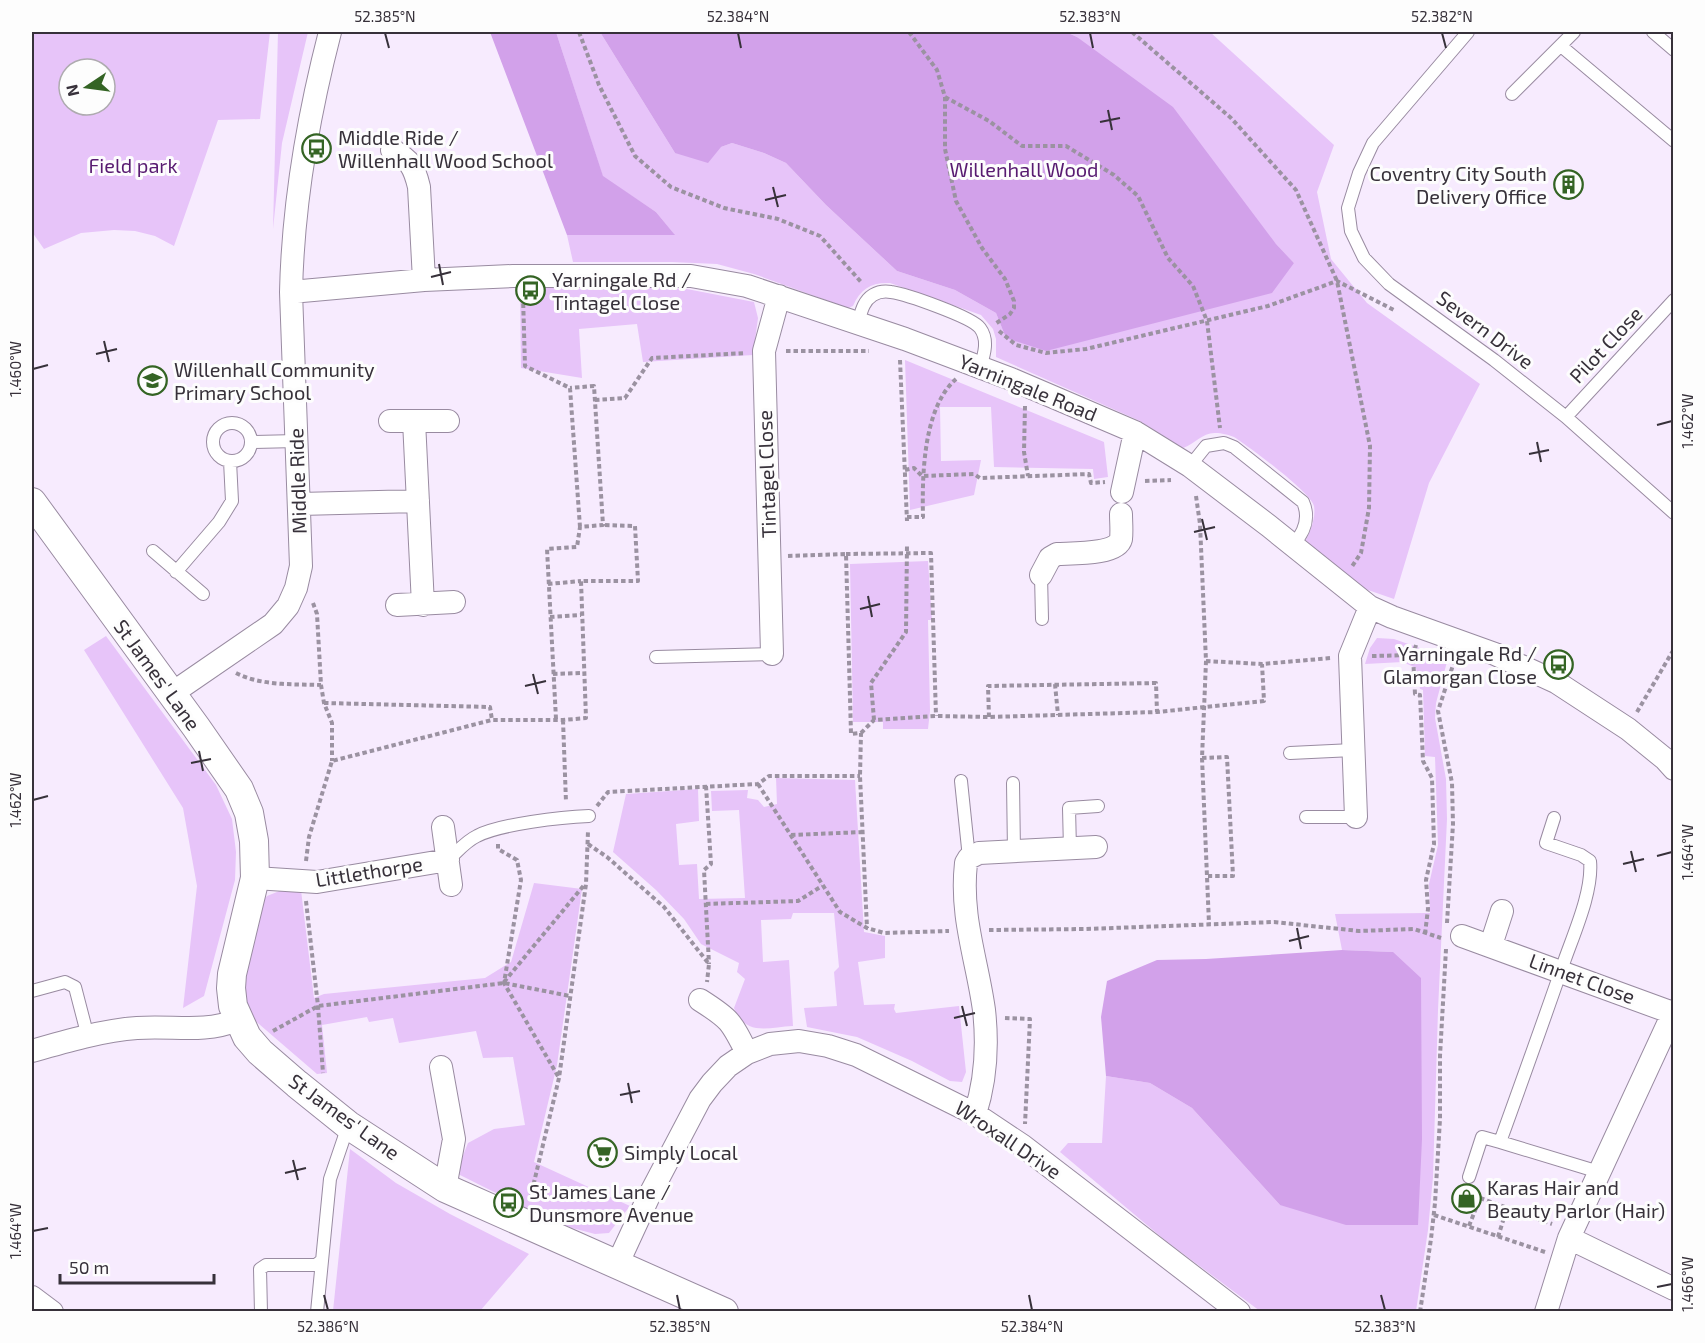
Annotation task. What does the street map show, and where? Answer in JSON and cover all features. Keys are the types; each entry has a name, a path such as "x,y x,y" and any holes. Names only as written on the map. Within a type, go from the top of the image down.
{"street":[{"name":"Middle Ride","path":"171,694 273,624 288,606 296,588 301,566 291,292 293,238 307,130 330,32"},
{"path":"392,150 408,159 416,173 419,187 424,280"},
{"name":"Yarningale Road","path":"291,292 424,280 523,275 691,276 721,280 779,296 858,323 902,345 976,366 1135,432 1293,545 1370,607 1495,654 1556,682 1628,729 1674,769"},
{"name":"Tintagel Close","path":"772,654 764,351 779,296"},
{"path":"390,421 448,421"},
{"path":"414,421 423,605"},
{"path":"1041,575 1050,558 1057,554 1106,550 1116,546 1121,540 1122,496 1135,432"},
{"path":"300,504 418,501"},
{"name":"St James' Lane","path":"32,502 239,789 249,813 254,841 255,879 232,974 231,996 245,1031 297,1084 348,1125 445,1188 713,1309"},
{"path":"397,604 423,605 454,602"},
{"path":"1356,817 1350,656 1370,607"},
{"name":"Littlethorpe","path":"443,827 451,885"},
{"path":"975,1114 985,1080 984,1017 967,930 964,873 969,858 980,853 1096,847"},
{"name":"Littlethorpe","path":"255,879 317,882 448,860"},
{"path":"1491,945 1502,911"},
{"name":"Linnet Close","path":"1454,938 1491,945 1673,1012"},
{"path":"700,999 728,1018 747,1053"},
{"path":"1545,1311 1568,1243 1673,1012"},
{"path":"32,1051 134,1028 208,1028 245,1031"},
{"name":"Wroxall Drive","path":"617,1265 648,1198 700,1099 720,1074 747,1053 784,1041 814,1043 856,1055 975,1114 1023,1146 1239,1311"},
{"path":"441,1067 454,1139 445,1188"},
{"path":"1568,1243 1674,1289"},
{"path":"32,1297 52,1311"}],"lane":[{"name":"Severn Drive","path":"1468,32 1372,143 1359,173 1348,208 1351,231 1364,258 1389,284 1566,417 1674,513"},
{"path":"1512,94 1574,32"},
{"path":"1653,32 1674,50"},
{"path":"1561,46 1674,141"},
{"path":"858,323 862,308 873,295 881,292 894,292 974,321 979,326 986,347 976,366"},
{"name":"Pilot Close","path":"1566,417 1669,314 1674,300"},
{"path":"237,423 247,430 251,442 247,454 230,461 224,460 215,452 213,439 224,424 237,423"},
{"path":"251,442 297,441"},
{"path":"1191,473 1206,446 1220,442 1234,447 1303,502 1306,514 1305,527 1293,545"},
{"path":"176,572 219,522 232,501 230,461"},
{"path":"153,551 203,594"},
{"path":"1041,575 1042,619"},
{"path":"656,657 772,654"},
{"path":"1290,753 1353,750"},
{"path":"961,781 969,858"},
{"path":"1013,783 1014,852"},
{"path":"1070,849 1069,808 1098,806"},
{"name":"Littlethorpe","path":"448,860 476,836 501,828 568,817 589,816"},
{"path":"1306,817 1356,817"},
{"path":"1500,1142 1583,907 1591,869 1590,861 1581,855 1546,843 1554,818"},
{"path":"32,991 65,982 75,987 88,1037"},
{"path":"317,1311 330,1179 348,1125"},
{"path":"1469,1177 1482,1137 1599,1172"},
{"path":"261,1311 260,1269 266,1264 316,1264 321,1261"}],"path":[{"path":"579,32 599,85 635,156 670,187 724,208 778,219 820,236 873,295"},
{"path":"909,32 937,70 945,97 945,149 956,201 982,248 1005,279 1014,301 1014,308 1010,314 998,323 992,324 1016,345 1046,354 1086,349 1268,306 1337,280"},
{"path":"1132,32 1231,118 1296,190 1337,280 1370,446 1369,507 1361,553 1341,584"},
{"path":"945,97 989,121 1022,146 1066,146 1114,175 1138,196 1168,258 1193,286 1207,321 1220,442"},
{"path":"523,275 525,366 570,388 594,386 603,525"},
{"path":"595,400 625,398 652,358 902,345 907,519 922,517 922,476 936,408 949,385 976,366"},
{"path":"556,719 547,549 577,547 580,527 570,388"},
{"path":"1028,476 1023,422 1025,402 1030,388"},
{"path":"905,470 914,468 922,476 974,474 980,478 1089,474 1091,483 1122,496 1191,473 1200,524 1206,661 1202,758 1209,924"},
{"path":"548,584 581,581 638,581 635,526 580,527"},
{"path":"874,720 872,683 906,632 907,544"},
{"path":"769,557 931,553 936,716"},
{"path":"846,554 851,734 861,733 874,720 936,716 989,717 1157,712 1264,701 1262,664"},
{"path":"301,566 317,614 321,685 324,703 332,723 332,761 309,837 303,881 318,1006 323,1075"},
{"path":"332,761 492,720 586,718 581,581"},
{"path":"550,616 581,615"},
{"path":"1421,627 1413,655 1415,694 1420,695 1423,761 1432,778 1434,844 1426,880 1428,909 1425,934"},
{"path":"1420,1311 1434,1215 1440,1119 1440,1056 1454,938 1452,783 1438,711 1461,641"},
{"path":"1628,729 1674,649"},
{"path":"1206,661 1262,664 1350,656 1413,655"},
{"path":"217,662 246,678 272,683 321,685"},
{"path":"553,674 583,673"},
{"path":"989,717 988,686 1055,684 1156,683 1157,712"},
{"path":"1055,684 1058,715"},
{"path":"324,703 490,707 492,720"},
{"path":"563,720 568,817"},
{"path":"861,733 860,776 867,928"},
{"path":"1202,758 1227,757 1233,876 1208,876"},
{"path":"525,1224 559,1077 586,884 589,816 608,792 758,784 769,776 860,776"},
{"path":"758,784 840,912 867,928 884,933 1274,922 1359,931 1414,929 1425,934 1454,938"},
{"path":"700,999 709,964 704,870 711,864 706,786"},
{"path":"501,828 498,849 517,860 521,880 504,983 559,1077"},
{"path":"791,835 864,832"},
{"path":"588,844 607,857 664,907 709,964"},
{"path":"504,983 586,884"},
{"path":"706,904 798,901 822,886"},
{"path":"245,1031 318,1006 504,983 570,996"},
{"path":"984,1017 1030,1019 1023,1146"},
{"path":"1469,1226 1480,1198 1507,1208 1568,1243"},
{"path":"1471,1200 1478,1202"},
{"path":"1498,1237 1507,1208"},
{"path":"1434,1215 1498,1237 1568,1243"}],"green space":[{"name":"Field park","path":"32,32 270,32 260,119 218,120 174,246 155,236 135,231 114,230 81,233 44,249 32,232"},
{"path":"278,32 308,32 282,143 273,229"},
{"path":"490,32 556,32 603,176 656,212 675,235 567,235"},
{"path":"556,32 600,32 675,153 721,147 732,143 786,163 826,205 897,271 955,290 996,313 1006,338 1294,263 1077,37 1066,32 1210,32 1334,145 1317,192 1331,259 1367,303 1480,384 1429,483 1394,599 1365,589 1305,542 1314,516 1314,506 1310,499 1291,480 1234,437 1211,433 1183,448 1140,421 996,357 996,339 993,329 981,315 890,283 872,285 859,295 853,306 848,308 754,274 717,264 573,262 567,235 674,234 656,212 603,177"},
{"name":"Willenhall Wood","path":"600,32 1066,32 1077,37 1173,107 1276,244 1294,263 1272,293 1046,351 1006,338 996,313 955,290 897,271 826,205 786,163 732,143 721,147 708,163 675,153"},
{"path":"661,284 754,302 758,318 753,355 643,362 637,324 579,329 582,378 521,368 520,289"},
{"path":"905,360 1104,442 1108,477 1094,479 1093,469 994,467 991,407 940,407 941,461 981,460 974,495 910,510"},
{"path":"928,561 932,620 928,620 930,711 928,729 883,729 883,722 853,722 850,564"},
{"path":"106,636 216,785 232,819 236,852 235,880 204,996 183,1008 197,886 183,808 84,650"},
{"path":"1377,638 1394,639 1448,658 1436,703 1435,718 1446,779 1447,819 1433,1177 1416,1311 1260,1311 1166,1241 1060,1152 1068,1143 1102,1143 1106,1076 1150,1083 1192,1108 1280,1205 1393,952 1342,950 1335,914 1430,913 1429,884 1438,845 1435,757 1425,756 1423,690 1420,689 1416,668 1403,662 1365,664 1370,648"},
{"path":"776,778 855,780 864,932 885,936 885,958 858,962 864,1005 895,1004 896,1013 959,1006 966,1072 962,1082 950,1081 912,1061 857,1037 807,1027 804,1008 837,1006 834,972 839,967 834,913 793,913 791,919 761,920 763,962 789,960 793,1026 751,1027 739,1017 734,1008 745,979 737,972 739,963 701,944 684,919 656,890 613,852 626,794 698,789 699,821 676,824 679,865 697,864 699,899 745,898 739,810 712,811 711,791 748,790 747,798 758,800 764,807 777,804"},
{"path":"534,883 582,889 557,1065 534,1162 630,1206 609,1233 595,1234 572,1228 534,1212 456,1173 468,1143 494,1129 525,1125 513,1057 483,1058 476,1031 399,1043 393,1018 369,1022 367,1017 322,1025 327,1073 317,1074 252,1018 243,996 245,961 257,908 267,896 282,890 301,890 314,998 324,994 485,978 511,962"},
{"path":"1342,950 1393,952 1421,978 1422,1139 1418,1225 1346,1225 1280,1205 1192,1108 1150,1083 1106,1076 1101,1017 1107,981 1157,960"},
{"path":"350,1149 396,1183 450,1214 529,1254 480,1311 333,1311"}],"place":[{"name":"Middle Ride / Willenhall Wood School","path":"317,149"},
{"name":"Coventry City South Delivery Office","path":"1568,185"},
{"name":"Yarningale Rd / Tintagel Close","path":"531,291"},
{"name":"Willenhall Community Primary School","path":"153,381"},
{"name":"Yarningale Rd / Glamorgan Close","path":"1558,665"},
{"name":"Simply Local","path":"603,1153"},
{"name":"Karas Hair and Beauty Parlor (Hair)","path":"1466,1199"},
{"name":"St James Lane / Dunsmore Avenue","path":"508,1203"}]}
